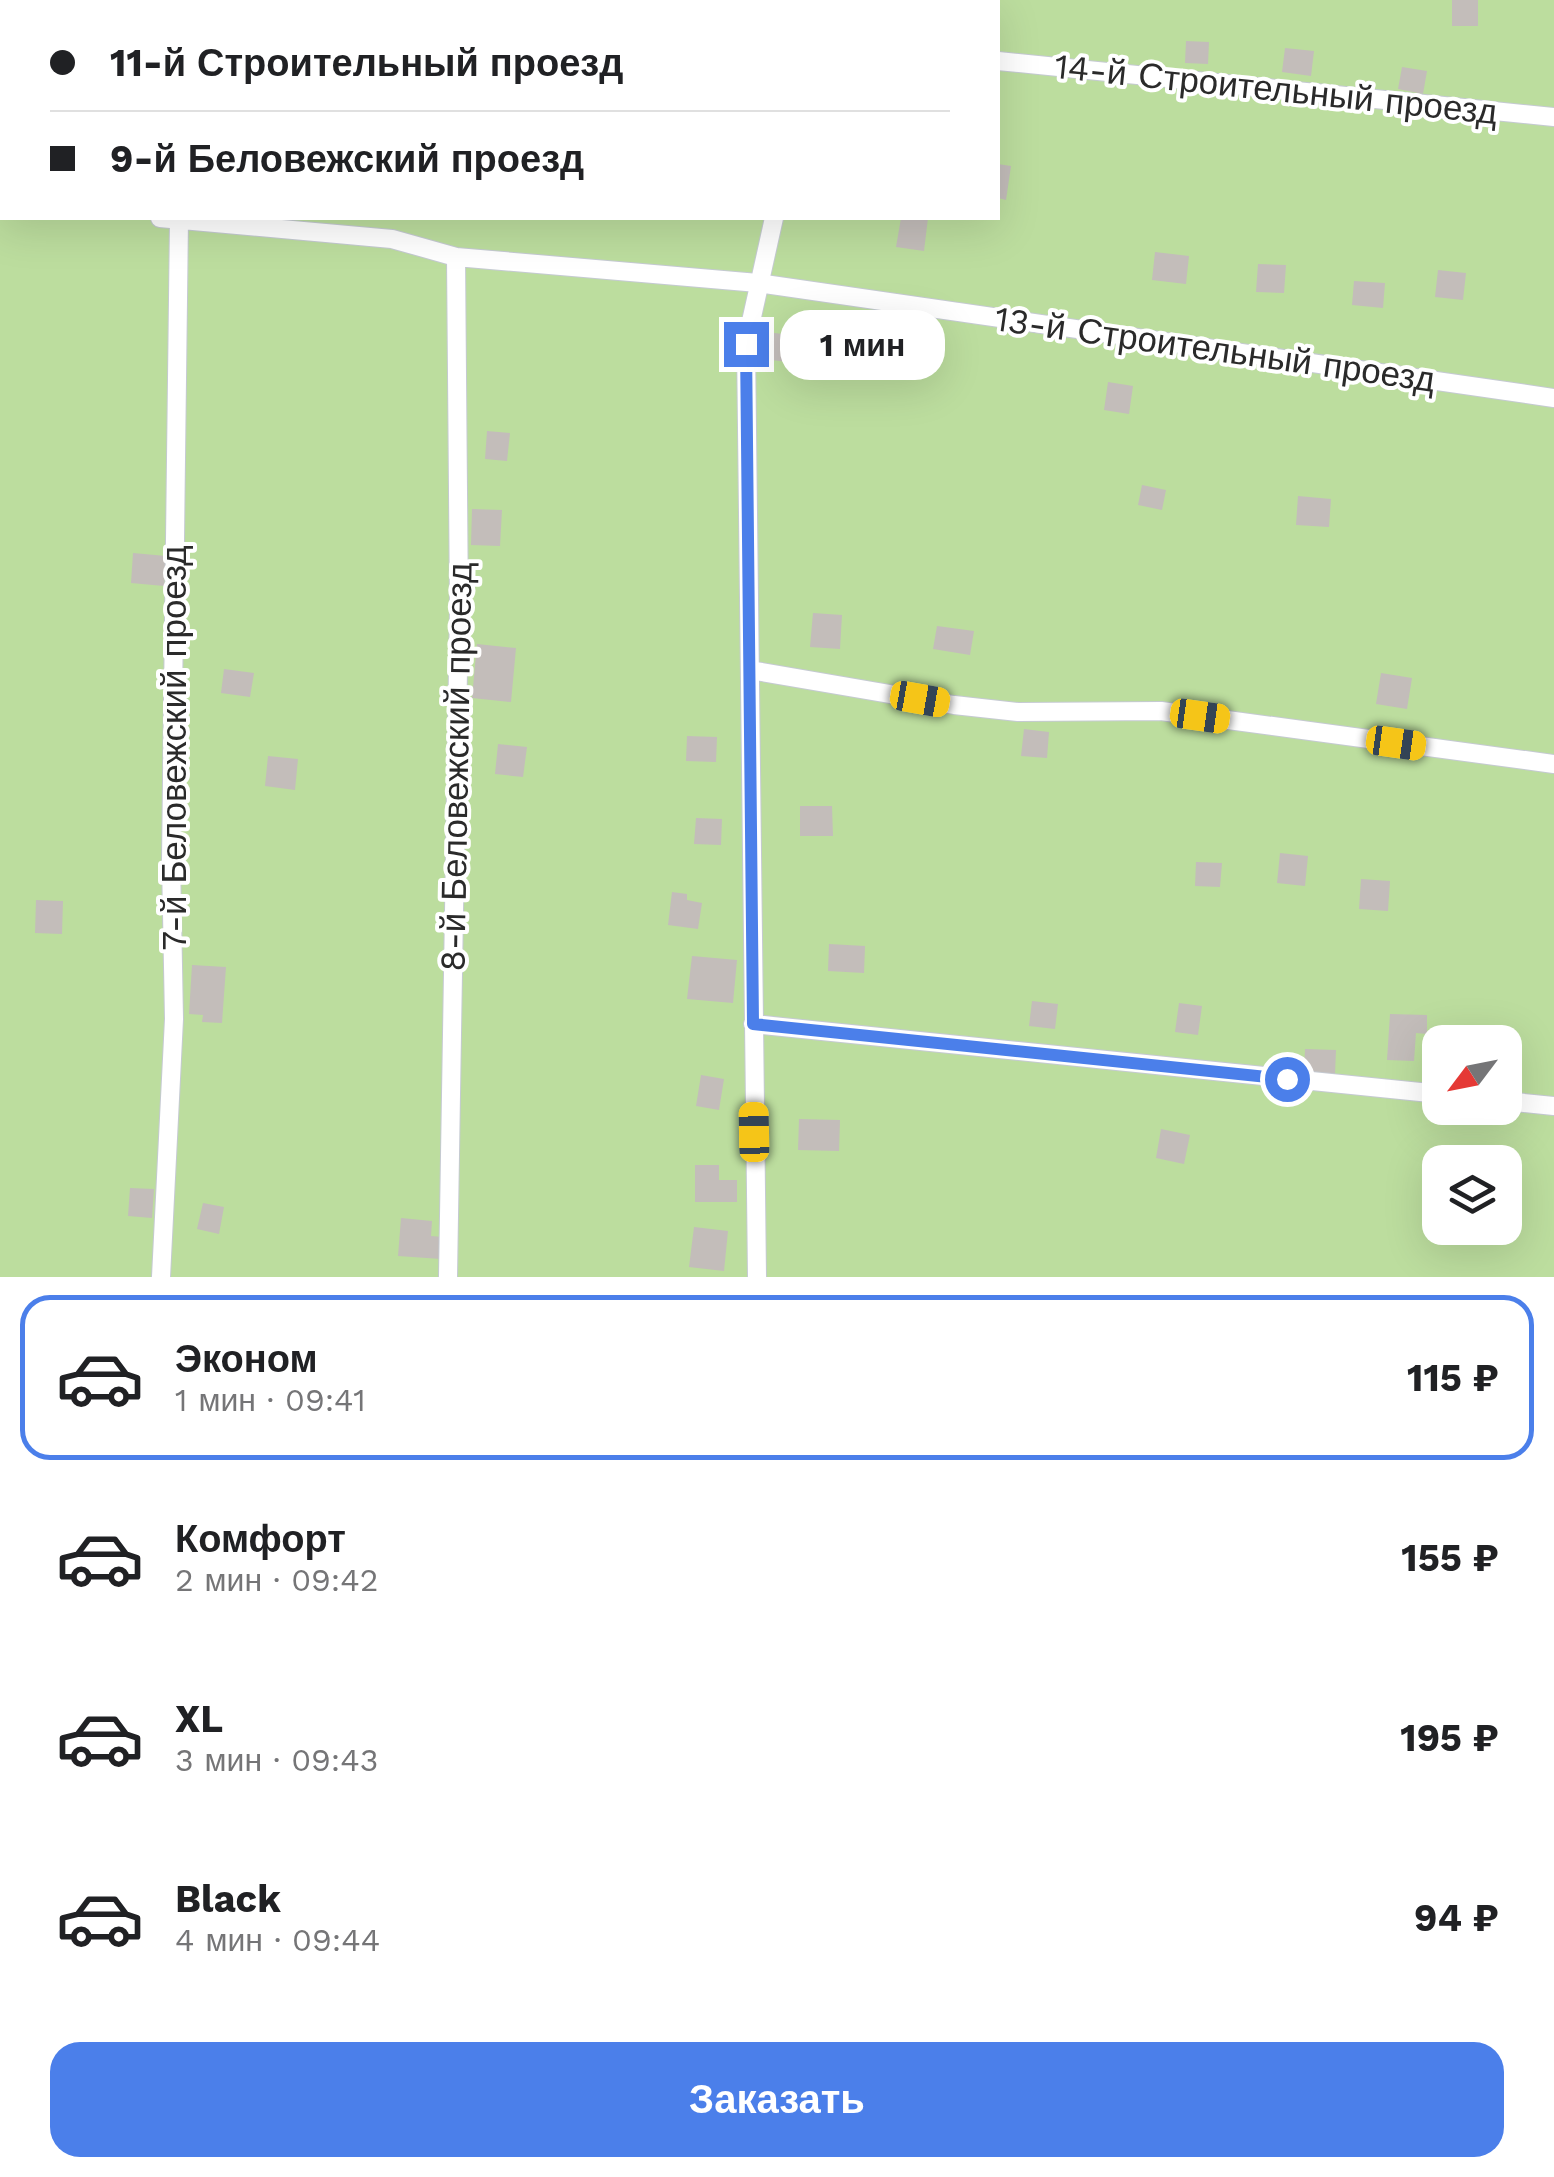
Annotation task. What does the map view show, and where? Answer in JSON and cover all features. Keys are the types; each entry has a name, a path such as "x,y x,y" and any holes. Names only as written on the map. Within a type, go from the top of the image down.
{"lane":[{"name":"14-й Строительный проезд","path":"1000,61 1554,117"},
{"name":"7-й Беловежский проезд","path":"161,1277 174,1019 170,220"},
{"name":"13-й Строительный проезд","path":"191,220 392,239 456,256 758,283 1554,398"},
{"path":"757,1277 746,344 774,220"},
{"name":"8-й Беловежский проезд","path":"448,1277 459,608 456,256"},
{"path":"750,670 1018,712 1160,710 1554,764"},
{"path":"753,1024 1422,1092"},
{"path":"1522,1103 1554,1106"}],"green space":[{"path":"1000,0 1554,0 1554,1277 0,1277 0,220 1000,220"}],"building":[{"path":"1452,0 1478,0 1478,26 1452,26"},
{"path":"1186,41 1209,42 1208,64 1185,63"},
{"path":"1285,48 1314,51 1311,76 1282,72"},
{"path":"1402,67 1427,71 1423,94 1398,89"},
{"path":"1000,164 1011,166 1006,200 1000,198"},
{"path":"901,220 928,220 924,251 896,247"},
{"path":"1155,252 1189,256 1186,284 1152,280"},
{"path":"1258,264 1286,265 1284,293 1256,292"},
{"path":"1438,270 1466,273 1463,300 1435,297"},
{"path":"1354,281 1385,283 1383,308 1352,305"},
{"path":"774,333 800,336 797,363 771,360"},
{"path":"1108,382 1133,386 1129,414 1104,410"},
{"path":"487,431 510,433 507,461 485,459"},
{"path":"1142,485 1166,490 1162,510 1138,505"},
{"path":"1298,496 1331,499 1329,527 1296,525"},
{"path":"472,509 502,510 500,546 471,545"},
{"path":"133,553 166,556 164,586 131,583"},
{"path":"813,613 842,615 840,649 810,647"},
{"path":"937,626 974,631 970,655 933,649"},
{"path":"477,644 516,648 511,702 472,698"},
{"path":"224,669 254,673 250,697 221,693"},
{"path":"1381,673 1412,678 1407,709 1376,704"},
{"path":"1024,729 1049,732 1047,758 1021,756"},
{"path":"687,736 717,737 716,762 686,761"},
{"path":"498,744 527,747 523,777 495,774"},
{"path":"268,756 298,759 295,790 265,786"},
{"path":"800,806 832,806 833,836 800,836"},
{"path":"696,818 722,819 721,845 694,844"},
{"path":"1280,853 1308,856 1305,886 1277,883"},
{"path":"1196,862 1222,863 1220,887 1195,886"},
{"path":"1361,879 1390,881 1388,911 1359,909"},
{"path":"672,892 687,894 687,900 702,903 698,929 668,925"},
{"path":"36,900 63,901 62,934 35,933"},
{"path":"829,944 865,946 864,973 828,971"},
{"path":"692,956 737,960 733,1003 687,999"},
{"path":"192,965 226,967 222,1023 202,1022 203,1015 189,1014"},
{"path":"1032,1001 1058,1004 1055,1029 1029,1026"},
{"path":"1179,1003 1202,1006 1198,1035 1175,1032"},
{"path":"1390,1014 1427,1015 1422,1034 1416,1033 1414,1061 1387,1060"},
{"path":"1305,1049 1336,1050 1335,1074 1304,1073"},
{"path":"701,1075 724,1079 719,1110 696,1106"},
{"path":"799,1119 840,1120 839,1151 798,1150"},
{"path":"1161,1129 1190,1135 1184,1164 1156,1158"},
{"path":"695,1165 719,1165 719,1180 737,1180 737,1202 695,1202"},
{"path":"130,1188 154,1189 152,1218 128,1216"},
{"path":"203,1203 224,1207 219,1234 197,1229"},
{"path":"401,1218 432,1221 431,1236 443,1237 441,1259 398,1256"},
{"path":"694,1227 728,1231 724,1271 689,1267"}],"route":[{"path":"746,344 753,1024 1287,1079"}]}
